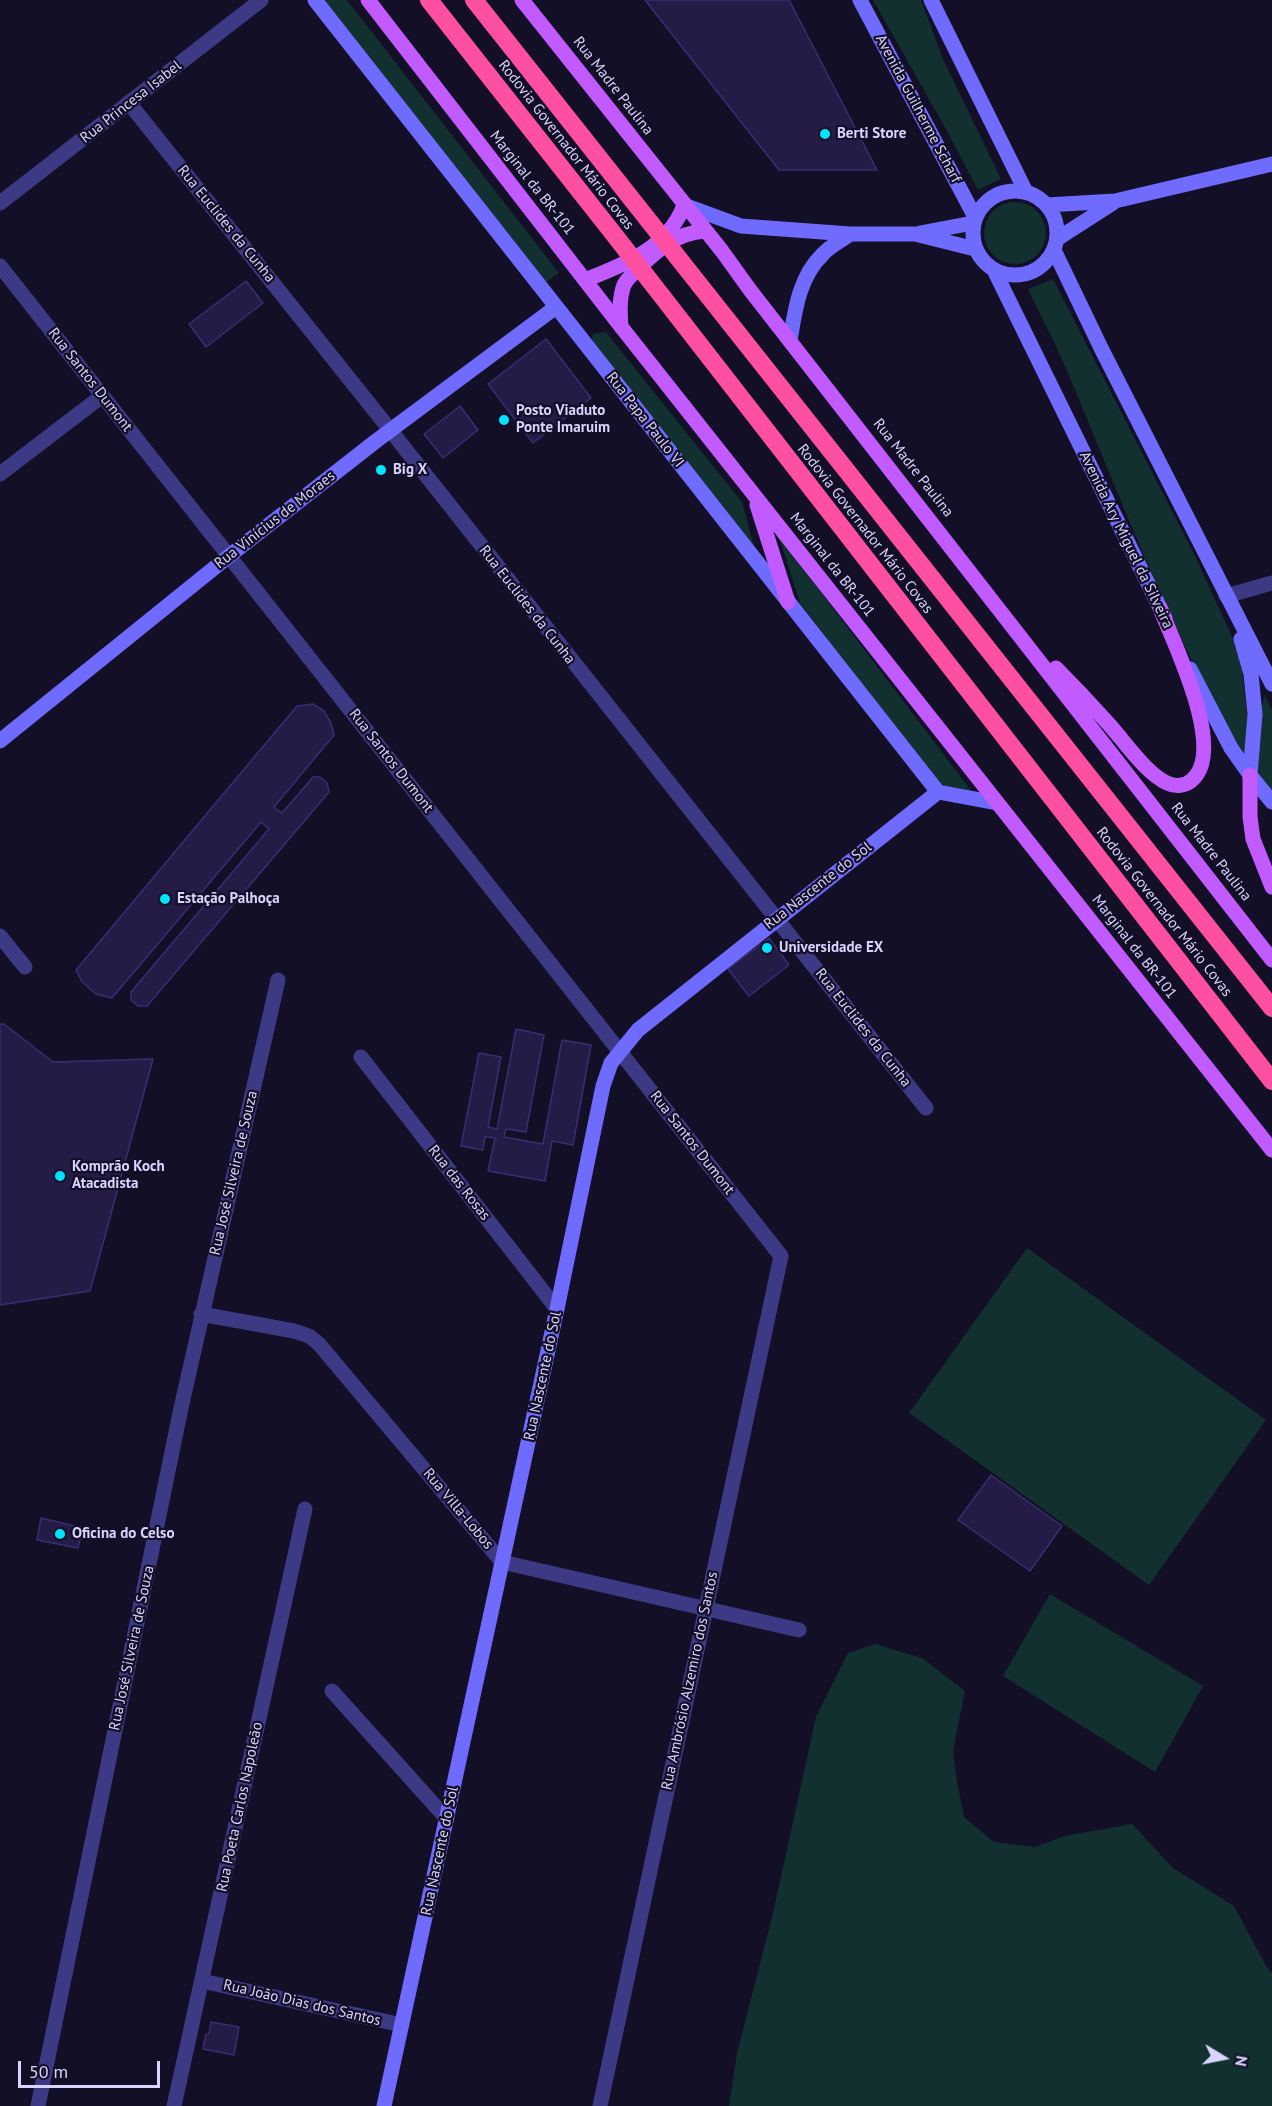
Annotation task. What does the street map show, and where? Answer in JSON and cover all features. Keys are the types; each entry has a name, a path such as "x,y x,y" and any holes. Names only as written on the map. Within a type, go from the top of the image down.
{"highway":[{"name":"Rodovia Governador Mário Covas","path":"429,0 1272,1081"},
{"name":"Rodovia Governador Mário Covas","path":"474,0 1272,1008"}],"main road":[{"name":"Rua Papa Paulo VI","path":"315,0 938,792"},
{"name":"Marginal da BR-101","path":"368,0 621,327 1272,1150"},
{"name":"Rua Madre Paulina","path":"522,0 722,251 1272,960"},
{"name":"Avenida Guilherme Scharf","path":"860,0 974,220"},
{"path":"931,0 1026,192"},
{"path":"1047,205 1116,201 1272,164"},
{"path":"1026,192 1047,205 1053,215 1057,227 1055,244 1046,262 1035,271 1022,276 1007,275 994,270 980,258 973,241 974,220 981,207 991,198 1002,193 1026,192"},
{"path":"1055,244 1116,201"},
{"path":"585,280 624,265 654,245 679,218 684,205 741,226 850,234 915,234 974,220"},
{"path":"621,327 621,293 625,281 657,250 676,238 704,231"},
{"path":"790,341 796,308 810,268 824,252 850,234"},
{"path":"915,234 975,249"},
{"path":"1055,244 1228,599 1272,684"},
{"name":"Avenida Ary Miguel da Silveira","path":"994,270 1222,732 1250,775 1272,802"},
{"name":"Rua Vinícius de Moraes","path":"0,741 230,556 556,307"},
{"path":"753,494 788,602"},
{"path":"1228,599 1251,674 1255,714 1250,775 1250,817 1253,839 1272,887"},
{"path":"1036,656 1056,668 1152,773 1175,786 1190,782 1200,773 1204,759 1205,735 1191,689 1160,608"},
{"path":"938,792 997,803"},
{"name":"Rua Nascente do Sol","path":"384,2106 557,1309 603,1086 611,1063 638,1030 938,792"}],"street":[{"name":"Rua Princesa Isabel","path":"0,203 261,0"},
{"name":"Rua Euclides da Cunha","path":"129,103 926,1108"},
{"name":"Rua Santos Dumont","path":"0,266 781,1256"},
{"path":"0,474 102,396"},
{"path":"1228,599 1272,583"},
{"path":"0,936 25,967"},
{"name":"Rua José Silveira de Souza","path":"38,2106 201,1314 278,980"},
{"name":"Rua das Rosas","path":"361,1057 557,1309"},
{"name":"Rua Ambrósio Alzemiro dos Santos","path":"600,2106 781,1256"},
{"name":"Rua Villa-Lobos","path":"201,1314 294,1331 309,1336 319,1344 502,1562 800,1630"},
{"name":"Rua Poeta Carlos Napoleão","path":"174,2106 305,1509"},
{"path":"332,1691 447,1819"},
{"name":"Rua João Dias dos Santos","path":"202,1981 402,2025"}],"green space":[{"path":"323,0 347,0 559,273 545,283"},
{"path":"873,0 921,0 943,59 1001,179 978,190"},
{"path":"1015,202 1027,204 1037,211 1044,221 1046,233 1044,245 1037,255 1027,262 1015,264 1003,262 993,255 986,245 984,233 986,221 993,211 1003,204"},
{"path":"1053,279 1195,556 1240,654 1249,729 1246,760 1219,713 1172,618 1063,361 1028,289"},
{"path":"606,332 742,502 756,554 591,344 593,334"},
{"path":"779,537 973,793 938,784 800,603"},
{"path":"1265,695 1272,711 1272,795 1256,776"},
{"path":"1027,1248 1266,1420 1149,1585 909,1413"},
{"path":"1050,1594 1203,1686 1155,1772 1003,1676"},
{"path":"875,1644 922,1658 965,1691 953,1750 957,1782 964,1817 994,1842 1035,1847 1065,1836 1132,1824 1173,1868 1234,1906 1272,1973 1272,2106 729,2106 737,2053 773,1913 816,1717 848,1653"}],"building":[{"path":"645,0 789,0 877,170 779,170"},
{"path":"246,281 263,303 206,347 189,324"},
{"path":"546,339 591,398 533,443 488,384"},
{"path":"460,406 478,430 443,458 424,434"},
{"name":"Estação Palhoça","path":"313,704 324,711 331,723 334,735 274,807 282,813 313,777 320,777 327,783 329,792 147,1006 138,1006 131,1000 131,992 269,829 261,822 112,998 96,994 82,982 76,970 297,706"},
{"path":"769,938 789,965 749,996 728,969"},
{"name":"Komprão Koch Atacadista","path":"0,1024 4,1024 53,1062 153,1059 90,1291 0,1305"},
{"path":"516,1029 544,1035 526,1132 506,1129 504,1137 543,1144 562,1040 591,1045 573,1145 552,1141 545,1181 488,1171 495,1138 485,1137 483,1150 461,1146 479,1053 501,1057 488,1127 497,1129"},
{"path":"991,1475 1062,1526 1030,1571 958,1520"},
{"name":"Oficina do Celso","path":"41,1518 83,1528 78,1548 37,1540"},
{"path":"211,2022 239,2027 234,2055 203,2049"}],"place":[{"name":"Berti Store","path":"825,134"},
{"name":"Posto Viaduto Ponte Imaruim","path":"504,420"},
{"name":"Big X","path":"381,470"},
{"name":"Estação Palhoça","path":"165,899"},
{"name":"Universidade EX","path":"767,948"},
{"name":"Komprão Koch Atacadista","path":"60,1176"},
{"name":"Oficina do Celso","path":"60,1534"}]}
